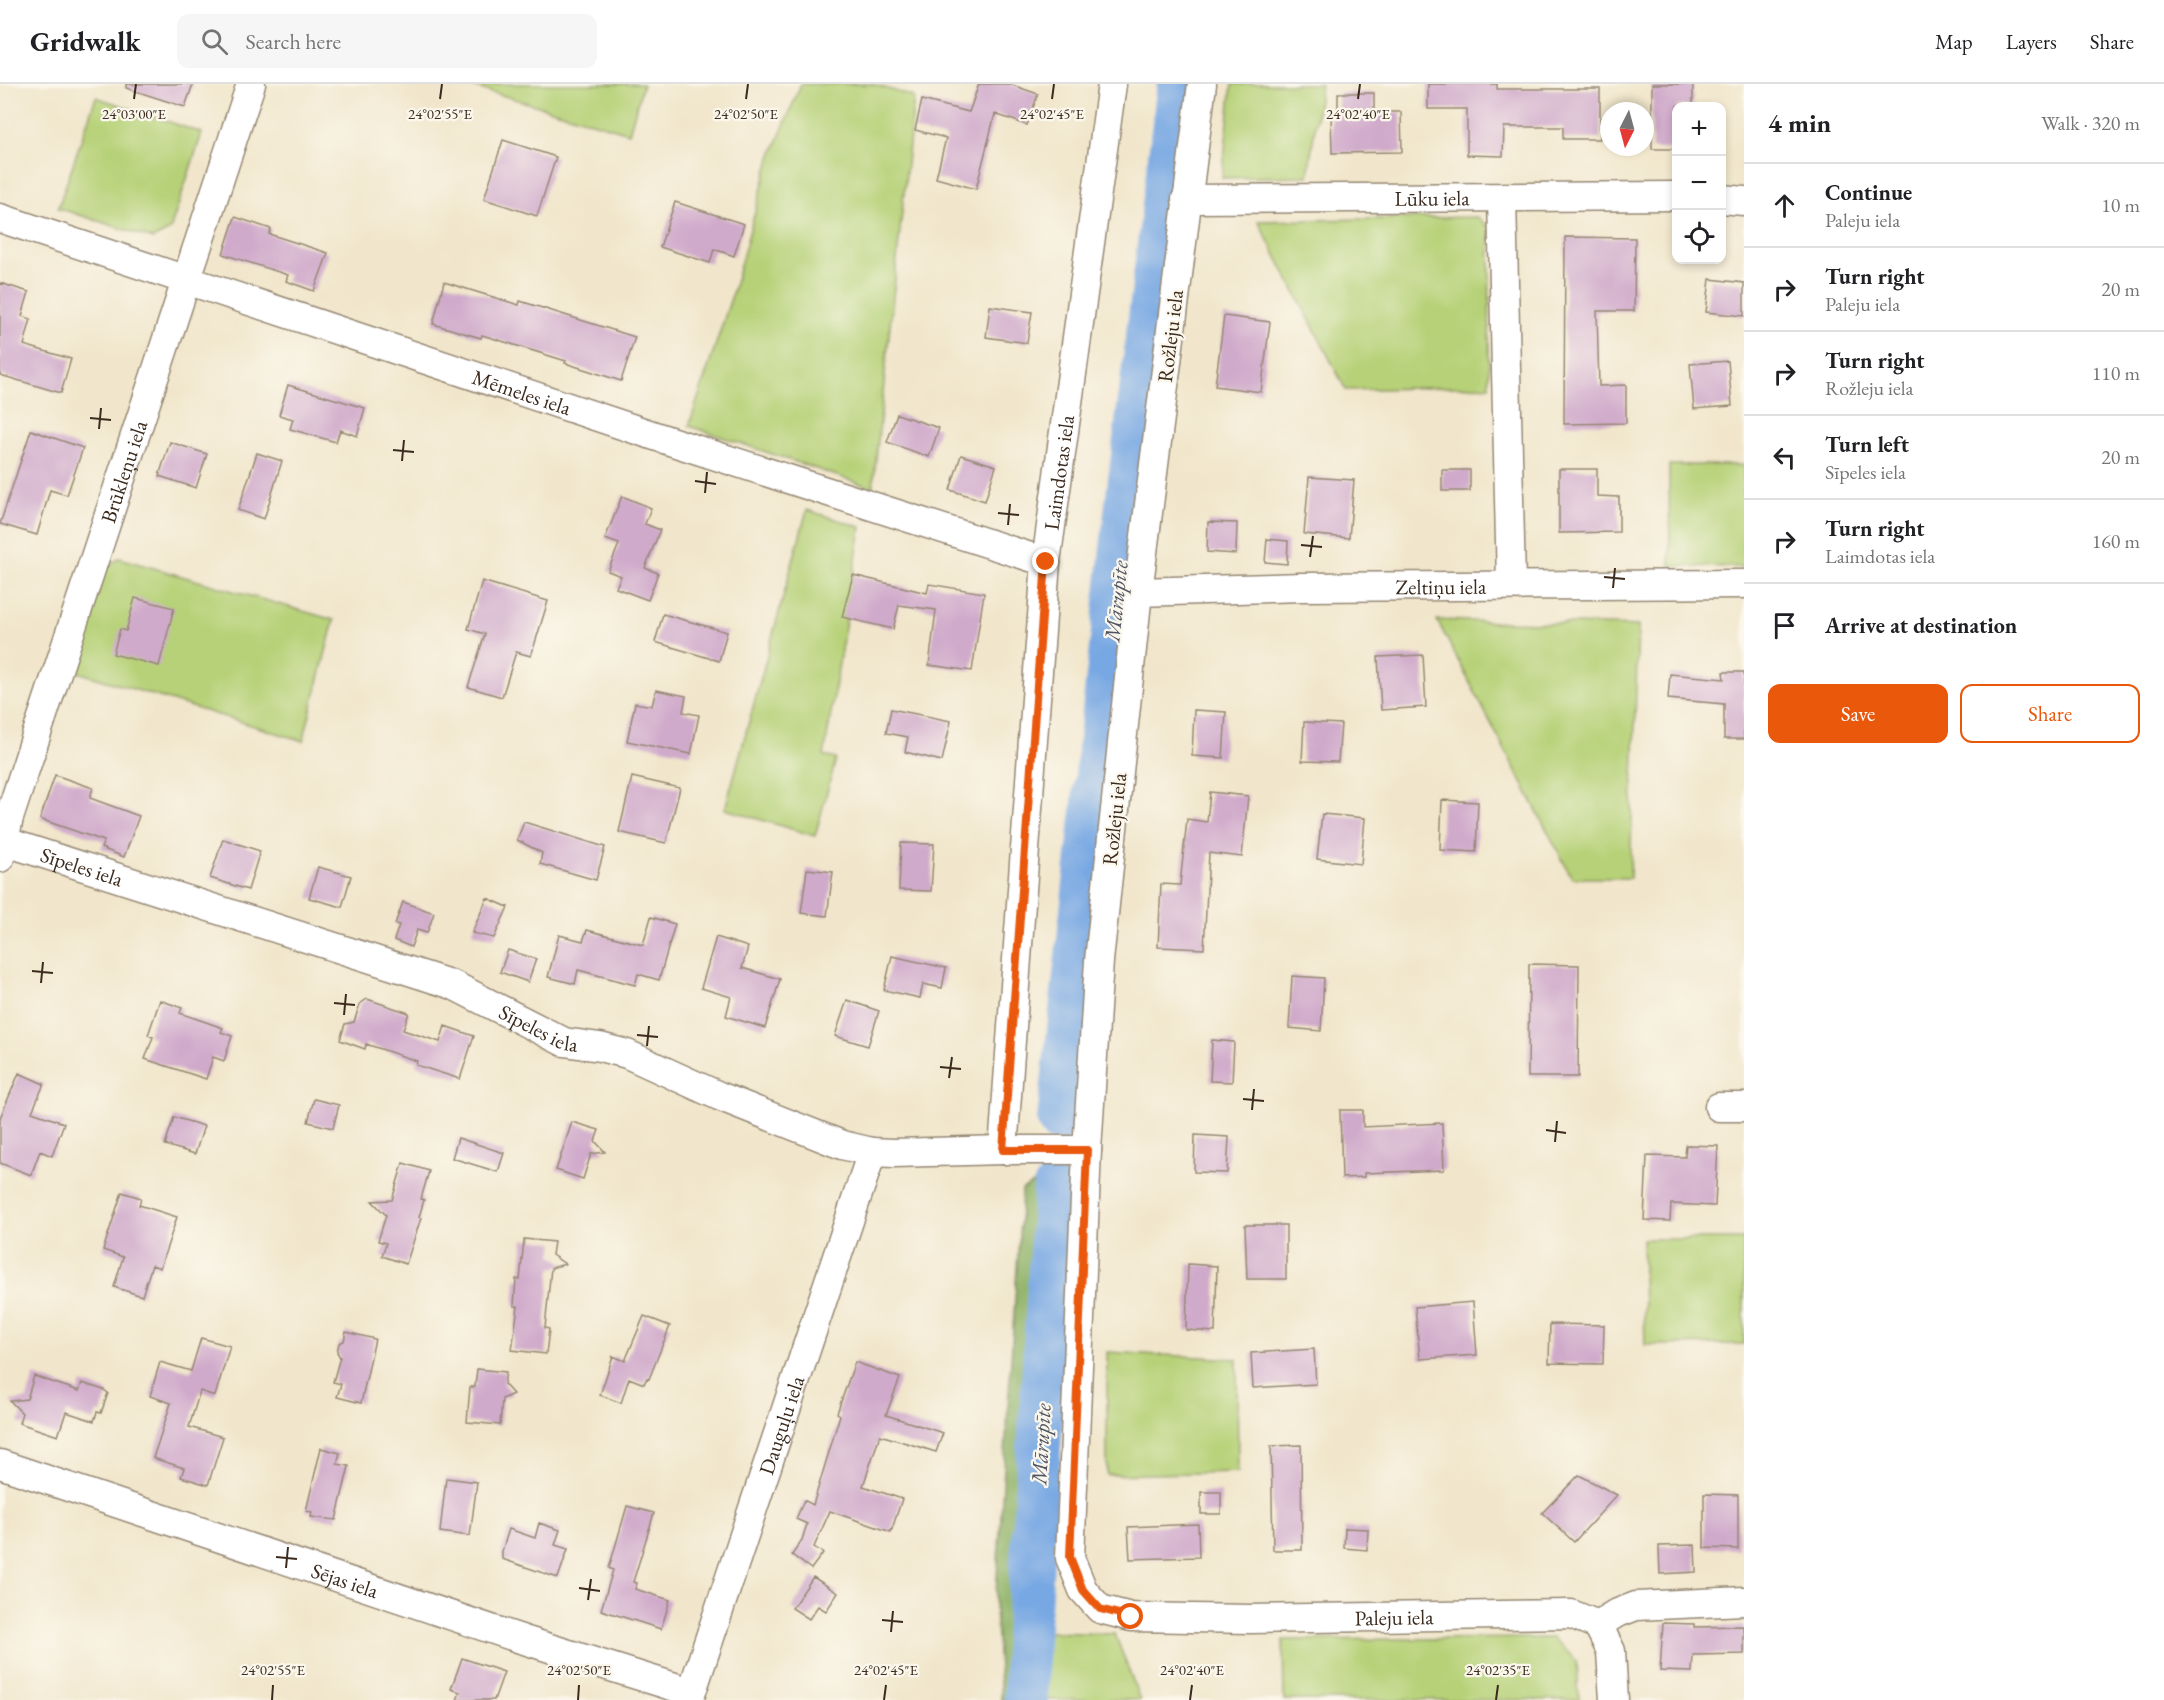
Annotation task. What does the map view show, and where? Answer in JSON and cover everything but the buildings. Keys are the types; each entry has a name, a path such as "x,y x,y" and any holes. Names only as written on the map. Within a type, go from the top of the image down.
{"street":[{"name":"Brūkleņu iela","path":"1,846 251,84"},
{"name":"Laimdotas iela","path":"1003,1150 1046,562 1112,84"},
{"name":"Rožleju iela","path":"1070,1557 1087,1150 1099,961 1138,592 1202,84"},
{"name":"Lūku iela","path":"1186,198 1672,196"},
{"path":"1502,198 1510,584"},
{"path":"1726,199 1744,201"},
{"name":"Mēmeles iela","path":"0,218 710,454 1046,562"},
{"name":"Zeltiņu iela","path":"1138,592 1510,584 1744,584"},
{"name":"Sīpeles iela","path":"1,846 453,985 564,1042 600,1047 627,1054 719,1096 842,1145 872,1152 894,1153 1087,1150"},
{"name":"Dauguļu iela","path":"690,1696 872,1152"},
{"name":"Sējas iela","path":"0,1464 690,1696"},
{"name":"Paleju iela","path":"1070,1557 1083,1590 1100,1609 1131,1617 1251,1619 1571,1614 1598,1625"},
{"path":"1614,1700 1611,1651 1598,1625 1615,1614 1636,1606 1744,1600"}],"green space":[{"path":"464,84 643,84 629,133"},
{"path":"801,84 872,84 914,97 873,488 689,426 731,298 769,162"},
{"path":"1232,84 1321,84 1308,176 1222,178"},
{"path":"96,97 202,133 170,230 153,239 58,208"},
{"path":"1477,217 1490,228 1489,386 1346,390 1258,221"},
{"path":"1669,465 1744,465 1744,567 1670,566"},
{"path":"807,510 861,527 824,756 836,759 815,836 725,809"},
{"path":"119,558 334,620 303,741 71,670 101,572"},
{"path":"1437,620 1638,626 1630,878 1572,878"},
{"path":"1065,1166 1075,1178 1045,1632 1046,1700 1001,1700 995,1608 1022,1190"},
{"path":"1642,1239 1744,1239 1744,1344 1645,1345"},
{"path":"1107,1352 1237,1359 1238,1472 1107,1475"},
{"path":"1045,1632 1115,1634 1140,1700 1046,1700"},
{"path":"1553,1638 1577,1661 1579,1700 1284,1700 1283,1640"}],"waterway":[{"name":"Mārupīte","path":"1059,1120 1126,512 1179,84"},
{"name":"Mārupīte","path":"1026,1700 1026,1658 1055,1188"}],"route":[{"path":"1046,562 1003,1150 1087,1150 1070,1557 1083,1590 1100,1609 1131,1617"}]}
